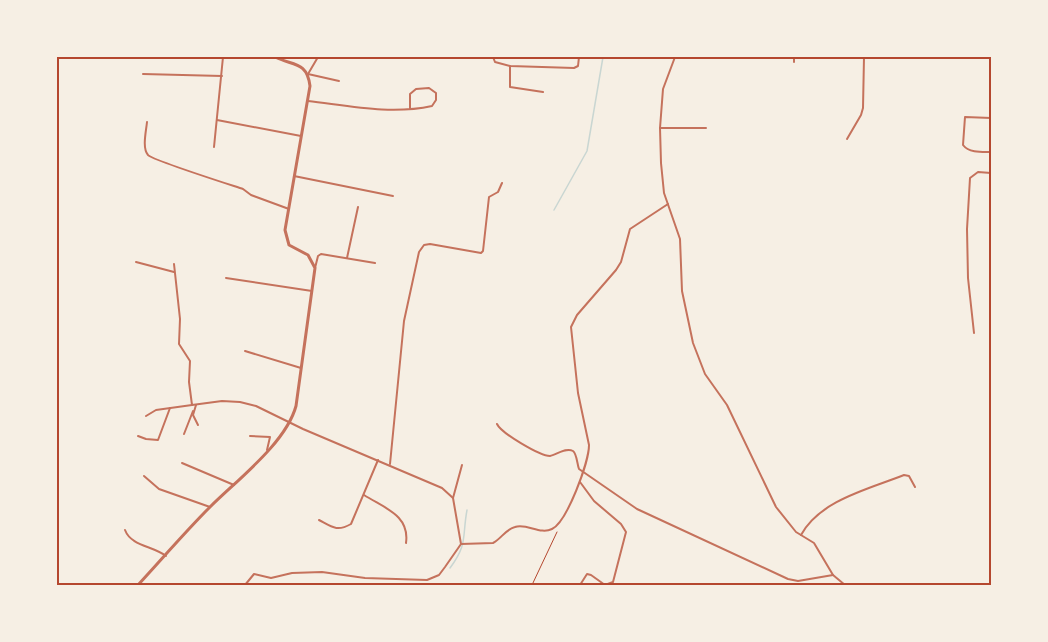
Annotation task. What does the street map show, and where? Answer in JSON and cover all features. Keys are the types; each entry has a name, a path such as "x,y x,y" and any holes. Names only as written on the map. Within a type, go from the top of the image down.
{"street":[{"path":"214,147 223,57"},
{"path":"275,57 300,66 308,74 339,81"},
{"path":"315,268 308,255 292,248 287,241 285,230 308,101 310,86 308,74 318,57"},
{"path":"493,57 495,62 510,66 574,68 578,66 579,57"},
{"path":"675,57 664,84 660,128 661,163 668,204 681,240 682,291 693,343 705,374 727,405 776,507 801,535 814,543 833,575 843,584"},
{"path":"794,57 794,62"},
{"path":"847,139 863,108 864,57"},
{"path":"510,66 510,87 543,92"},
{"path":"143,74 222,76"},
{"path":"308,101 378,110 410,109 432,106 436,100 436,93 429,88 413,91 410,94 410,109"},
{"path":"991,118 965,117 963,145 967,150 991,153"},
{"path":"217,120 301,136"},
{"path":"147,122 146,150 149,157 243,189 251,195 289,209"},
{"path":"660,128 706,128"},
{"path":"974,333 968,278 967,229 970,178 978,172 991,173"},
{"path":"294,176 393,196"},
{"path":"390,464 404,321 420,247 430,244 481,253 489,196 498,192 502,183"},
{"path":"462,544 493,543 516,526 543,531 555,527 560,521 580,482 589,454 578,393 571,327 577,315 621,262 630,229 668,204"},
{"path":"347,258 358,207"},
{"path":"138,585 290,423 296,406 318,256 321,254 375,263"},
{"path":"136,262 174,272"},
{"path":"174,264 180,319 179,344 190,361 189,382 194,405 184,434"},
{"path":"226,278 312,291"},
{"path":"245,351 301,368"},
{"path":"146,416 156,410 222,401 256,406 290,423 442,488 453,498"},
{"path":"138,436 158,440 170,408"},
{"path":"193,411 198,425"},
{"path":"497,424 504,433 541,454 551,455 572,450 579,469 637,508 788,579 798,581 833,575"},
{"path":"250,436 270,437 267,450"},
{"path":"319,520 342,529 351,524 378,460"},
{"path":"182,463 234,485"},
{"path":"245,585 254,574 271,578 292,573 322,572 365,578 426,580 439,574 462,544 453,498 462,465"},
{"path":"801,535 809,523 822,511 852,496 904,475 909,476 915,487"},
{"path":"144,476 159,489 210,507"},
{"path":"580,482 594,501 621,524 626,532 613,582 605,585 587,574 580,585"},
{"path":"364,495 404,522 407,529 406,543"},
{"path":"125,530 131,540 166,556"}],"path":[{"path":"532,585 557,532 555,527"}],"waterway":[{"path":"554,210 587,151 603,57"},
{"path":"450,568 460,553 467,510"}]}
